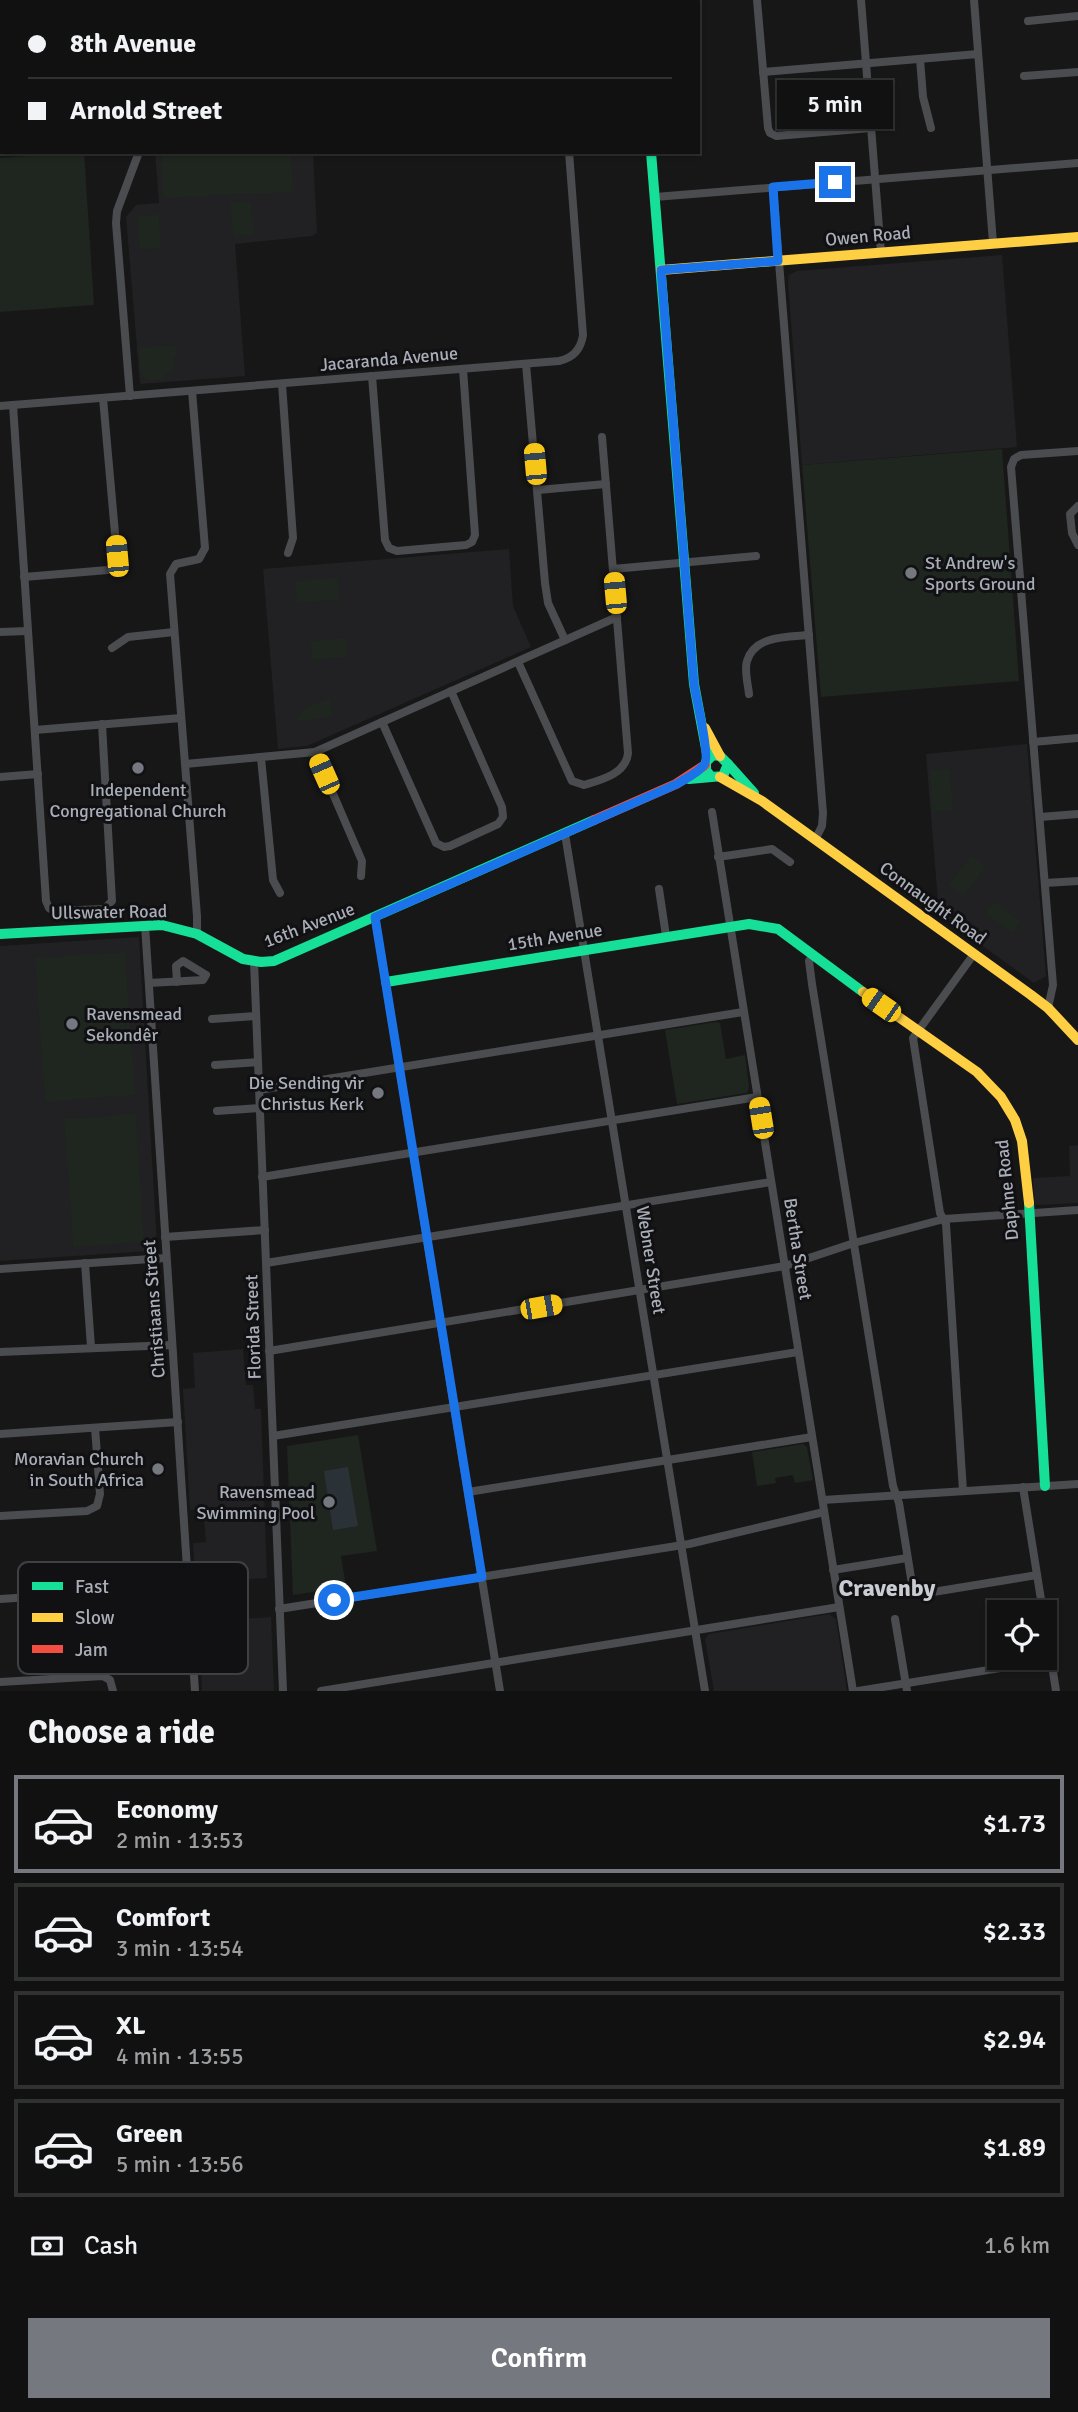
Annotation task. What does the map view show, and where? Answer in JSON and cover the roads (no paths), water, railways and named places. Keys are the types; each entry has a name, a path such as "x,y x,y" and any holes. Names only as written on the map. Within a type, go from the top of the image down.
{"street":[{"path":"757,0 768,128 772,135 871,128"},
{"path":"861,0 881,253"},
{"path":"974,0 993,243"},
{"path":"1028,21 1078,16"},
{"path":"763,72 978,54"},
{"path":"920,59 922,97 931,128"},
{"path":"1024,76 1078,72"},
{"path":"130,396 116,223 117,211 138,154"},
{"name":"Jacaranda Avenue","path":"0,406 568,359 578,350 583,339 569,154"},
{"name":"Connaught Road","path":"651,154 695,693 706,762"},
{"path":"655,197 1078,163"},
{"path":"773,187 823,813 822,826 815,839"},
{"name":"Owen Road","path":"661,270 1078,237"},
{"path":"526,364 548,603 565,640"},
{"path":"372,376 385,540 391,550 410,550 466,545 472,542 475,536 463,369"},
{"path":"282,384 293,538 288,554"},
{"path":"192,391 205,544 201,557 196,561 176,564 170,571 197,934"},
{"path":"24,577 108,570 116,564 103,398"},
{"path":"13,405 46,901 49,908 57,912 104,909 111,904 113,898 102,724"},
{"path":"518,662 569,777 575,783 584,785 621,770 626,765 628,753 602,437"},
{"path":"1048,1009 1053,985 1011,464 1021,455 1078,451"},
{"path":"538,489 606,484"},
{"path":"1078,506 1070,514 1072,533 1078,545"},
{"path":"613,569 756,556"},
{"path":"185,764 315,752 617,617"},
{"path":"0,632 28,631"},
{"path":"112,648 128,637 174,632"},
{"path":"749,694 746,666 753,651 772,638 809,635"},
{"path":"382,722 436,843 444,847 450,846 498,824 503,817 502,807 451,691"},
{"path":"35,730 181,718"},
{"name":"Connaught Road","path":"700,719 724,760 762,801"},
{"path":"1033,742 1078,738"},
{"path":"315,752 362,861 361,876"},
{"path":"713,755 724,760 726,773 716,777 706,770 706,762 713,755"},
{"path":"261,758 272,880 280,893"},
{"name":"16th Avenue","path":"254,961 281,959 565,834 682,781 706,762"},
{"path":"0,777 38,774"},
{"name":"Connaught Road","path":"716,777 762,801 974,954 1048,1009 1078,1040"},
{"name":"16th Avenue","path":"682,781 716,777"},
{"name":"Bertha Street","path":"712,812 853,1691"},
{"path":"1040,817 1078,814"},
{"name":"Webner Street","path":"565,834 705,1691"},
{"path":"718,857 772,849 790,862"},
{"path":"1045,883 1078,881"},
{"path":"659,889 666,936"},
{"path":"375,917 500,1691"},
{"name":"Ullswater Road","path":"0,934 145,925 172,926 197,934 237,956 254,961"},
{"name":"Christiaans Street","path":"145,925 187,1562"},
{"name":"Daphne Road","path":"730,927 764,925 778,929 986,1079 1009,1108 1021,1139 1029,1213 1045,1486"},
{"name":"15th Avenue","path":"386,982 730,927"},
{"path":"963,1491 947,1235 940,1213 913,1038 974,954"},
{"path":"813,955 809,961 912,1584 917,1591 926,1593 1037,1575"},
{"name":"Florida Street","path":"254,961 282,1691"},
{"path":"149,983 177,982"},
{"path":"259,1090 743,1012"},
{"path":"212,1018 256,1016"},
{"path":"215,1065 258,1062"},
{"path":"262,1177 758,1097"},
{"path":"217,1111 260,1108"},
{"path":"266,1263 771,1182"},
{"path":"269,1351 785,1266 854,1243 944,1219 1078,1210"},
{"path":"165,1237 265,1230"},
{"path":"0,1269 166,1258"},
{"path":"85,1263 91,1348"},
{"path":"0,1352 172,1345"},
{"path":"273,1436 798,1352"},
{"path":"0,1434 178,1422"},
{"path":"0,1516 88,1511 97,1506 100,1494 95,1428"},
{"path":"468,1492 813,1437"},
{"path":"823,1500 1078,1484"},
{"path":"1023,1488 1041,1600"},
{"path":"279,1609 681,1545 824,1512"},
{"path":"834,1570 908,1558"},
{"path":"0,1600 18,1599"},
{"path":"321,1691 839,1607"},
{"path":"895,1619 906,1687"},
{"path":"859,1691 906,1687 997,1670"},
{"path":"1053,1670 1056,1691"},
{"path":"0,1682 103,1676 110,1680 113,1691"}],"place":[{"name":"St Andrew's Sports Ground","path":"911,573"},
{"name":"Independent Congregational Church","path":"138,768"},
{"name":"Ravensmead Sekondêr","path":"72,1024"},
{"name":"Die Sending vir Christus Kerk","path":"378,1093"},
{"name":"Moravian Church in South Africa","path":"158,1469"},
{"name":"Ravensmead Swimming Pool","path":"329,1502"}],"district":[{"name":"Cravenby","path":"887,1588"}]}
